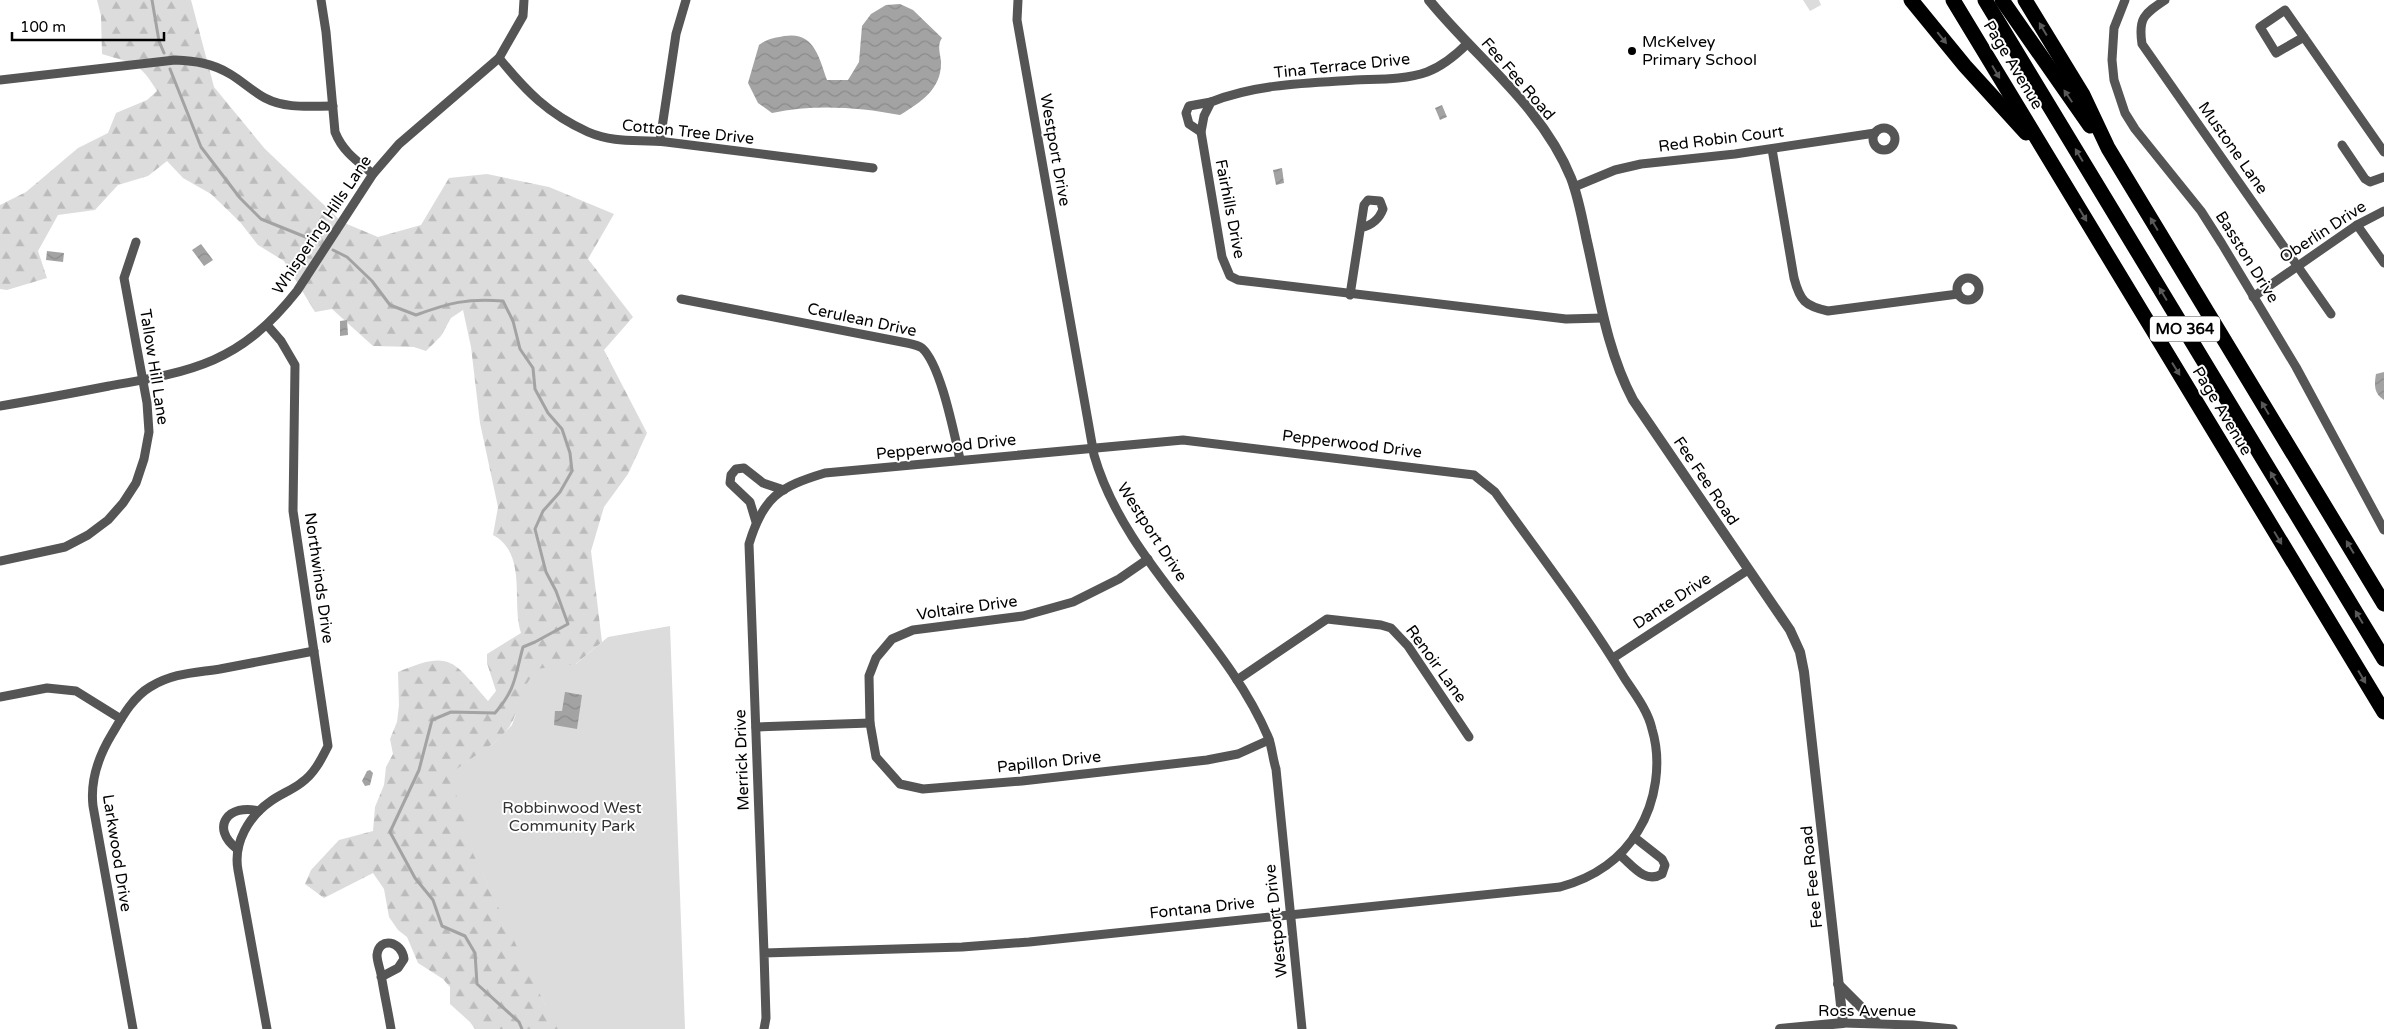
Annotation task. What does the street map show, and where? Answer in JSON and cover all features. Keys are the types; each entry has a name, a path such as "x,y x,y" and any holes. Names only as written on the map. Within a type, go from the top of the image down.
{"highway":[{"path":"1911,0 1965,66 2049,158"},
{"name":"Page Avenue","path":"1953,0 2384,712"},
{"name":"Page Avenue","path":"1984,0 2384,659"},
{"path":"2002,0 2072,103 2108,148"},
{"path":"2025,0 2082,95 2108,148 2384,604"}],"street":[{"path":"321,0 326,32 335,132 340,145 348,154 373,174"},
{"name":"Whispering Hills Lane","path":"0,406 175,375 215,360 234,350 267,325 297,291 373,174 399,144 499,58 523,16 524,0"},
{"path":"660,141 676,34 686,0"},
{"name":"Westport Drive","path":"1018,0 1017,20 1094,447 1102,482 1148,560 1237,680 1269,740 1276,769 1302,1029"},
{"name":"Fee Fee Road","path":"1428,0 1526,106 1560,157 1574,187 1619,374 1633,400 1790,630 1800,652 1804,672 1843,1022"},
{"name":"Basston Drive","path":"2125,0 2114,28 2112,60 2114,80 2125,113 2135,129 2201,211 2254,296 2296,367 2384,530"},
{"name":"Mustone Lane","path":"2165,0 2149,11 2139,27 2142,44 2331,314"},
{"path":"2304,38 2276,53 2260,27 2285,10 2384,152"},
{"name":"Tina Terrace Drive","path":"1202,132 1189,124 1186,113 1189,106 1211,102 1228,95 1314,82 1391,78 1427,72 1449,60 1468,44"},
{"name":"Cotton Tree Drive","path":"499,58 527,91 552,114 589,132 617,141 660,141 873,168"},
{"path":"0,80 175,60 193,60 229,73 265,98 282,104 299,107 332,106"},
{"name":"Fairhills Drive","path":"1211,102 1204,116 1202,132 1222,257 1230,276 1238,280 1350,295 1566,319 1604,318"},
{"name":"Red Robin Court","path":"1574,187 1615,170 1641,164 1772,149 1875,133"},
{"path":"2342,145 2365,179 2370,182 2384,177"},
{"path":"1772,149 1794,278 1799,297 1812,308 1828,311 1958,294"},
{"name":"Oberlin Drive","path":"2254,296 2357,225 2384,211"},
{"path":"2357,225 2384,263"},
{"path":"1350,295 1361,228"},
{"name":"Tallow Hill Lane","path":"0,561 65,548 88,536 108,520 123,503 136,483 149,432 143,380 124,278 136,242"},
{"name":"Cerulean Drive","path":"681,299 907,343 921,348 930,362 945,395 960,459"},
{"name":"Northwinds Drive","path":"267,325 295,365 293,511 328,746 316,770 301,783 275,798 251,819 237,849 238,870 267,1029"},
{"name":"Pepperwood Drive","path":"766,504 792,483 825,473 920,465 960,459 1183,440 1474,475 1495,492 1613,658 1652,726 1656,750 1652,799 1647,816 1634,837 1620,854"},
{"path":"756,522 750,502 730,483 731,475 736,469 744,468 763,483 784,490"},
{"name":"Merrick Drive","path":"764,1029 766,1018 764,953 749,544 756,522 766,504"},
{"name":"Voltaire Drive","path":"870,722 869,676 876,658 892,639 913,630 1023,616 1073,602 1119,579 1148,560"},
{"name":"Dante Drive","path":"1613,658 1748,570"},
{"name":"Renoir Lane","path":"1237,680 1327,619 1381,625 1391,628 1406,644 1469,737"},
{"name":"Larkwood Drive","path":"132,1029 92,796 93,776 99,758 121,719 136,699 149,687 181,673 209,670 314,650"},
{"path":"0,698 47,688 76,691 121,719"},
{"path":"756,727 870,722"},
{"name":"Papillon Drive","path":"870,722 876,757 888,773 900,784 923,789 1022,781 1207,760 1238,754 1269,740"},
{"path":"237,849 228,841 222,825 234,812 247,808 259,811"},
{"path":"1620,854 1646,877 1654,878 1662,874 1665,865 1662,859 1634,837"},
{"name":"Fontana Drive","path":"764,953 1012,943 1560,887 1590,877 1620,854"},
{"path":"381,977 391,1029"},
{"path":"1838,984 1877,1023"},
{"name":"Merrick Drive","path":"766,1018 771,1029"},
{"name":"Ross Avenue","path":"1780,1029 1843,1022 1954,1029"}],"green space":[{"path":"97,0 191,0 214,87 265,149 342,222 378,237 421,225 449,178 487,174 549,187 614,214 588,259 633,317 604,350 647,433 628,474 604,507 591,551 602,642 515,715 507,730 495,742 467,762 466,827 483,874 546,1006 605,1029 475,1029 450,1004 450,987 443,979 418,963 407,937 398,930 389,917 384,889 373,873 324,898 305,884 311,870 339,840 373,831 375,807 384,785 386,767 393,754 390,739 397,722 399,705 398,672 430,661 450,663 467,676 488,701 496,691 487,663 487,654 521,633 518,621 515,566 511,554 504,543 493,535 498,507 480,423 471,347 463,310 451,318 441,336 426,351 414,347 373,346 332,309 315,312 284,261 258,245 240,222 211,194 183,178 167,161 148,176 118,185 95,210 58,215 38,251 47,278 7,290 0,289 0,205 26,192 78,148 108,133 116,113 147,100 157,91 151,81 135,65 102,54 101,16"},
{"path":"1803,0 1819,0 1821,5 1810,11"},
{"name":"Robbinwood West Community Park","path":"670,626 685,1029 558,1029 535,985 469,845 463,811 448,775 495,742 512,725 526,685 536,669 576,664 608,637"}],"water":[{"path":"900,4 913,10 942,38 939,46 941,61 938,79 929,94 915,105 900,115 836,108 804,108 772,113 758,103 748,83 759,45 768,40 784,36 802,38 814,48 827,80 848,80 859,62 862,26 871,14 886,5"},
{"path":"1442,105 1447,117 1440,120 1435,108"},
{"path":"1282,168 1284,183 1276,185 1273,170"},
{"path":"201,244 213,260 204,266 192,250"},
{"path":"47,251 64,253 63,262 46,260"},
{"path":"347,320 348,335 340,336 340,321"},
{"path":"2384,372 2384,400 2378,395 2375,382 2376,374"},
{"path":"565,692 582,695 577,729 554,725 555,711 562,711"},
{"path":"370,770 373,773 370,785 365,786 362,781 367,771"}],"waterway":[{"path":"152,0 159,41 164,53"},
{"path":"170,69 201,147 240,198 261,219 318,242"},
{"path":"333,250 347,257 372,281 390,305 416,315 458,302 479,300 503,301 513,321 520,349 533,368 535,389 548,413 562,429 570,453 572,471 560,492 543,511 535,529 546,572 556,591 568,624 523,647 511,689 495,713 451,712 432,720 419,770 390,832 415,878 433,900 442,926 465,936 475,953 477,984 519,1022 522,1029"}],"place":[{"name":"McKelvey Primary School","path":"1632,51"}]}
